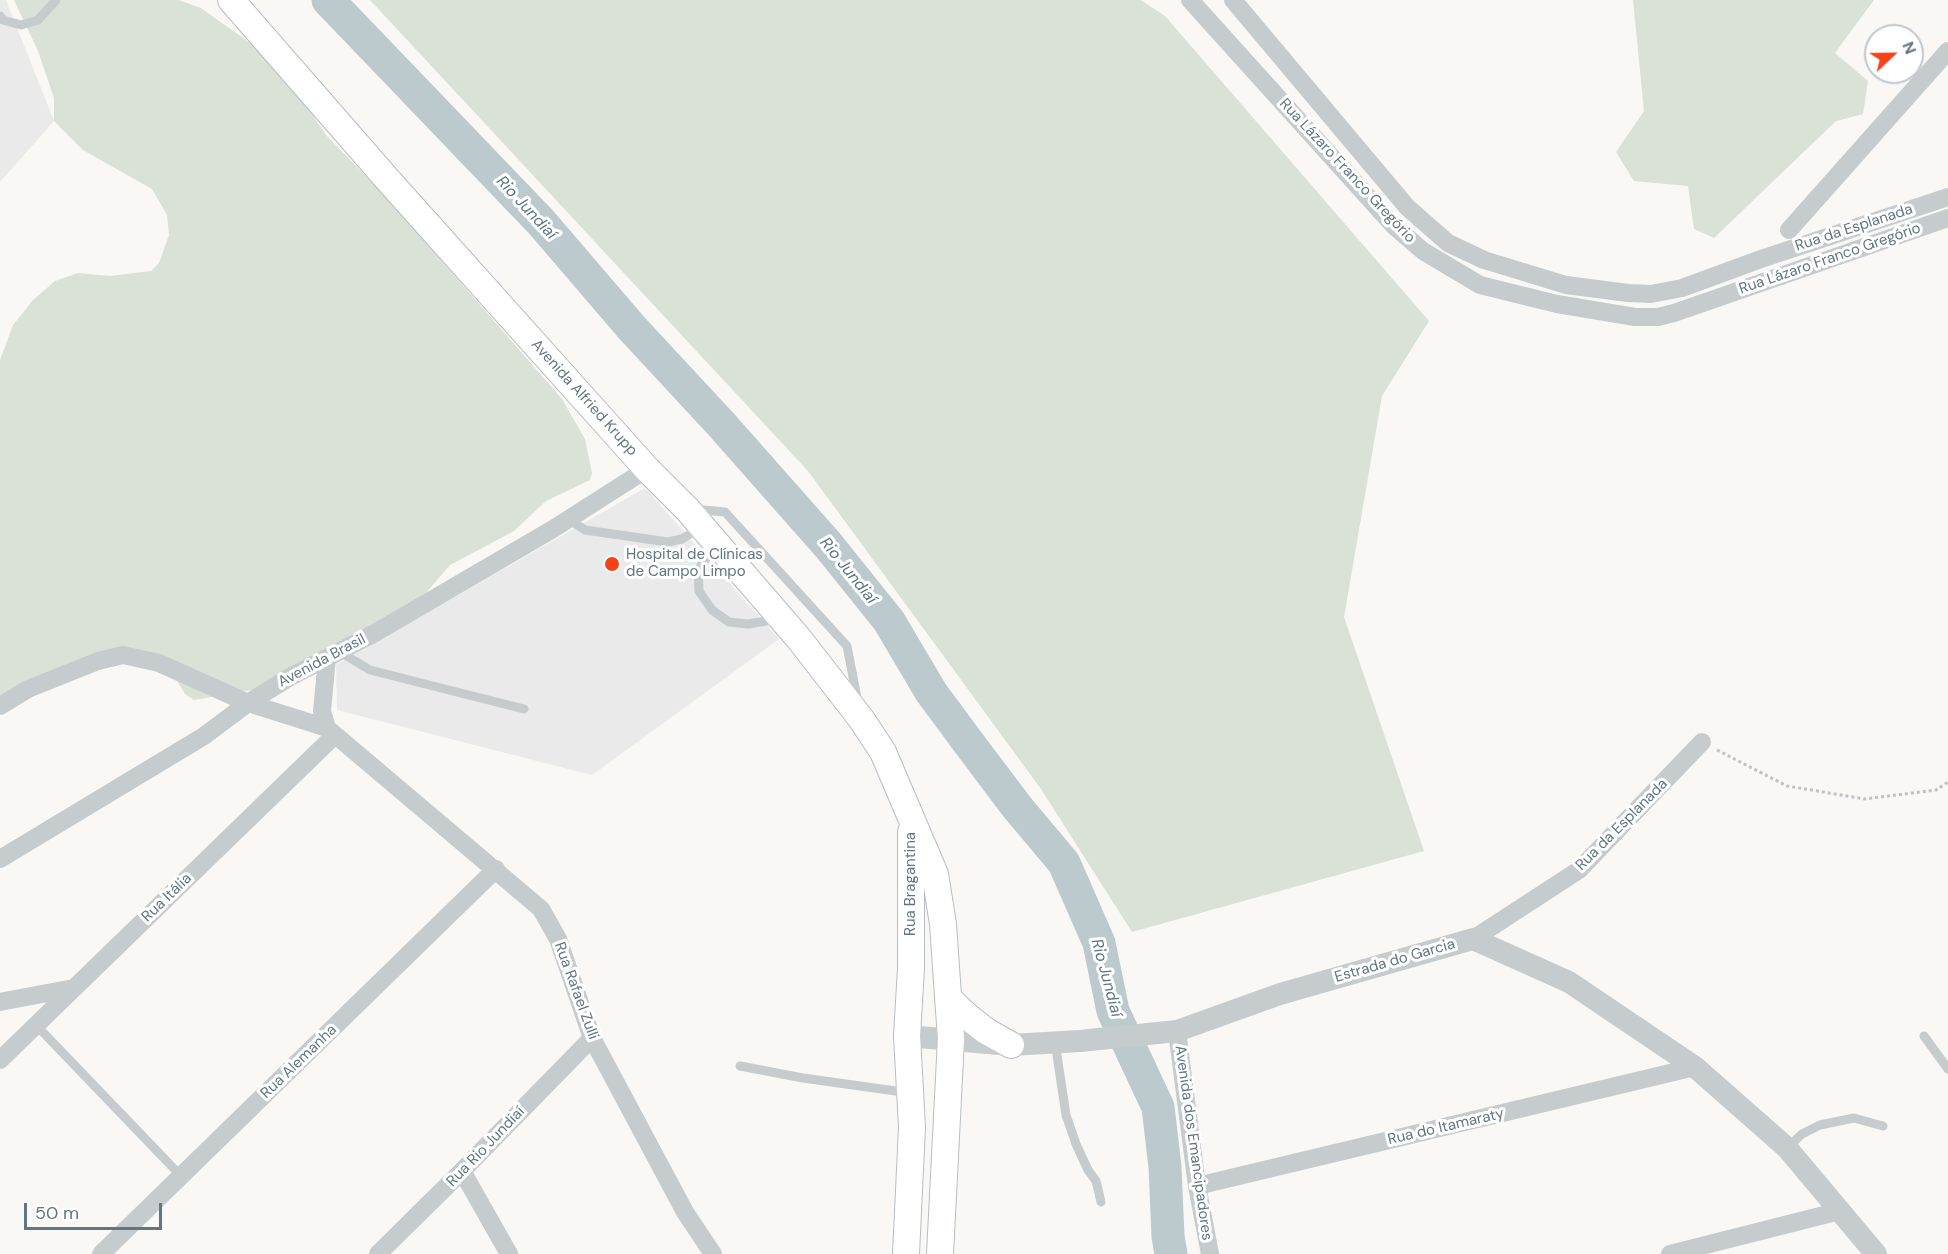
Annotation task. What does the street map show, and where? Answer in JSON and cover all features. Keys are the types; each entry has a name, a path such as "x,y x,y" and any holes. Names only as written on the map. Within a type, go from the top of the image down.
{"main road":[{"name":"Avenida Alfried Krupp","path":"231,0 388,180 647,469 702,526 781,619 862,720 883,752 910,814"},
{"name":"Rua Bragantina","path":"910,814 935,874 943,924 951,1039 940,1254"},
{"name":"Rua Bragantina","path":"904,1252 912,1127 907,1036 913,862 910,814"},
{"path":"948,998 986,1031 1011,1045"}],"street":[{"name":"Rua Lázaro Franco Gregório","path":"1190,0 1394,226 1423,251 1479,285 1557,304 1635,317 1658,317 1948,218"},
{"name":"Rua Lázaro Franco Gregório","path":"1233,0 1407,207 1448,243 1484,260 1566,285 1628,293 1651,294 1682,288 1761,259"},
{"path":"1789,230 1948,51"},
{"name":"Rua da Esplanada","path":"1761,259 1948,197"},
{"path":"1557,304 1566,285"},
{"name":"Avenida Brasil","path":"0,859 204,736 248,703 290,677 334,655 568,519 647,469"},
{"path":"0,706 28,689 98,661 123,655 159,663 248,703 331,732"},
{"path":"331,732 321,711 334,655"},
{"name":"Rua Rafael Zulli","path":"331,732 541,909 558,939 592,1038 685,1212 713,1254"},
{"name":"Rua Itália","path":"0,1060 331,732"},
{"name":"Rua da Esplanada","path":"1473,939 1579,870 1702,742"},
{"name":"Rua Alemanha","path":"101,1254 496,869"},
{"name":"Estrada do Garcia","path":"907,1036 1011,1045 1080,1041 1177,1031 1280,994 1473,939 1569,982 1695,1067 1787,1148 1876,1254"},
{"path":"0,1002 74,988"},
{"name":"Avenida dos Emancipadores","path":"1177,1031 1197,1186 1210,1254"},
{"name":"Rua Rio Jundiaí","path":"378,1254 592,1038"},
{"name":"Rua do Itamaraty","path":"1197,1186 1695,1067"},
{"path":"462,1171 509,1254"},
{"path":"1670,1254 1840,1211"}],"lane":[{"path":"0,16 3,20 21,25 38,20 56,0"},
{"path":"568,519 585,530 668,542 682,539 725,512 808,600 847,646 862,720"},
{"path":"702,526 698,570 699,591 712,610 729,622 748,624 781,619"},
{"path":"334,655 370,670 524,710"},
{"path":"36,1025 181,1176"},
{"path":"1924,1036 1948,1069"},
{"path":"1055,1042 1066,1115 1076,1144 1088,1170 1096,1181 1101,1202"},
{"path":"740,1066 803,1078 910,1093"},
{"path":"1787,1148 1802,1134 1820,1125 1854,1118 1883,1126"}],"path":[{"path":"1702,742 1787,786 1865,799 1936,790 1948,782"}],"shaded area":[{"path":"0,0 6,0 54,121 0,182"},
{"path":"14,0 178,0 201,8 278,63 326,135 386,197 562,399 585,439 592,473 590,480 546,501 514,531 450,565 412,609 263,688 194,700 185,694 167,664 152,654 0,697 0,360 13,325 33,300 55,281 78,273 110,276 151,271 159,263 169,235 167,215 152,189 83,150 54,121 54,98 38,51"},
{"path":"370,0 1141,0 1165,16 1429,321 1382,396 1344,617 1424,851 1132,932 1041,789 808,471"},
{"path":"1633,0 1874,0 1835,53 1864,78 1864,84 1868,84 1863,114 1836,121 1714,238 1694,229 1688,186 1634,181 1616,152 1644,111"},
{"name":"Hospital de Clínicas de Campo Limpo","path":"645,488 779,639 592,775 337,710 336,665"}],"waterway":[{"name":"Rio Jundiaí","path":"328,0 541,222 631,327 828,545 889,621 931,692 968,742 1017,807 1064,863 1099,943 1113,1011 1158,1107 1171,1254"}],"place":[{"name":"Hospital de Clínicas de Campo Limpo","path":"612,564"}]}
